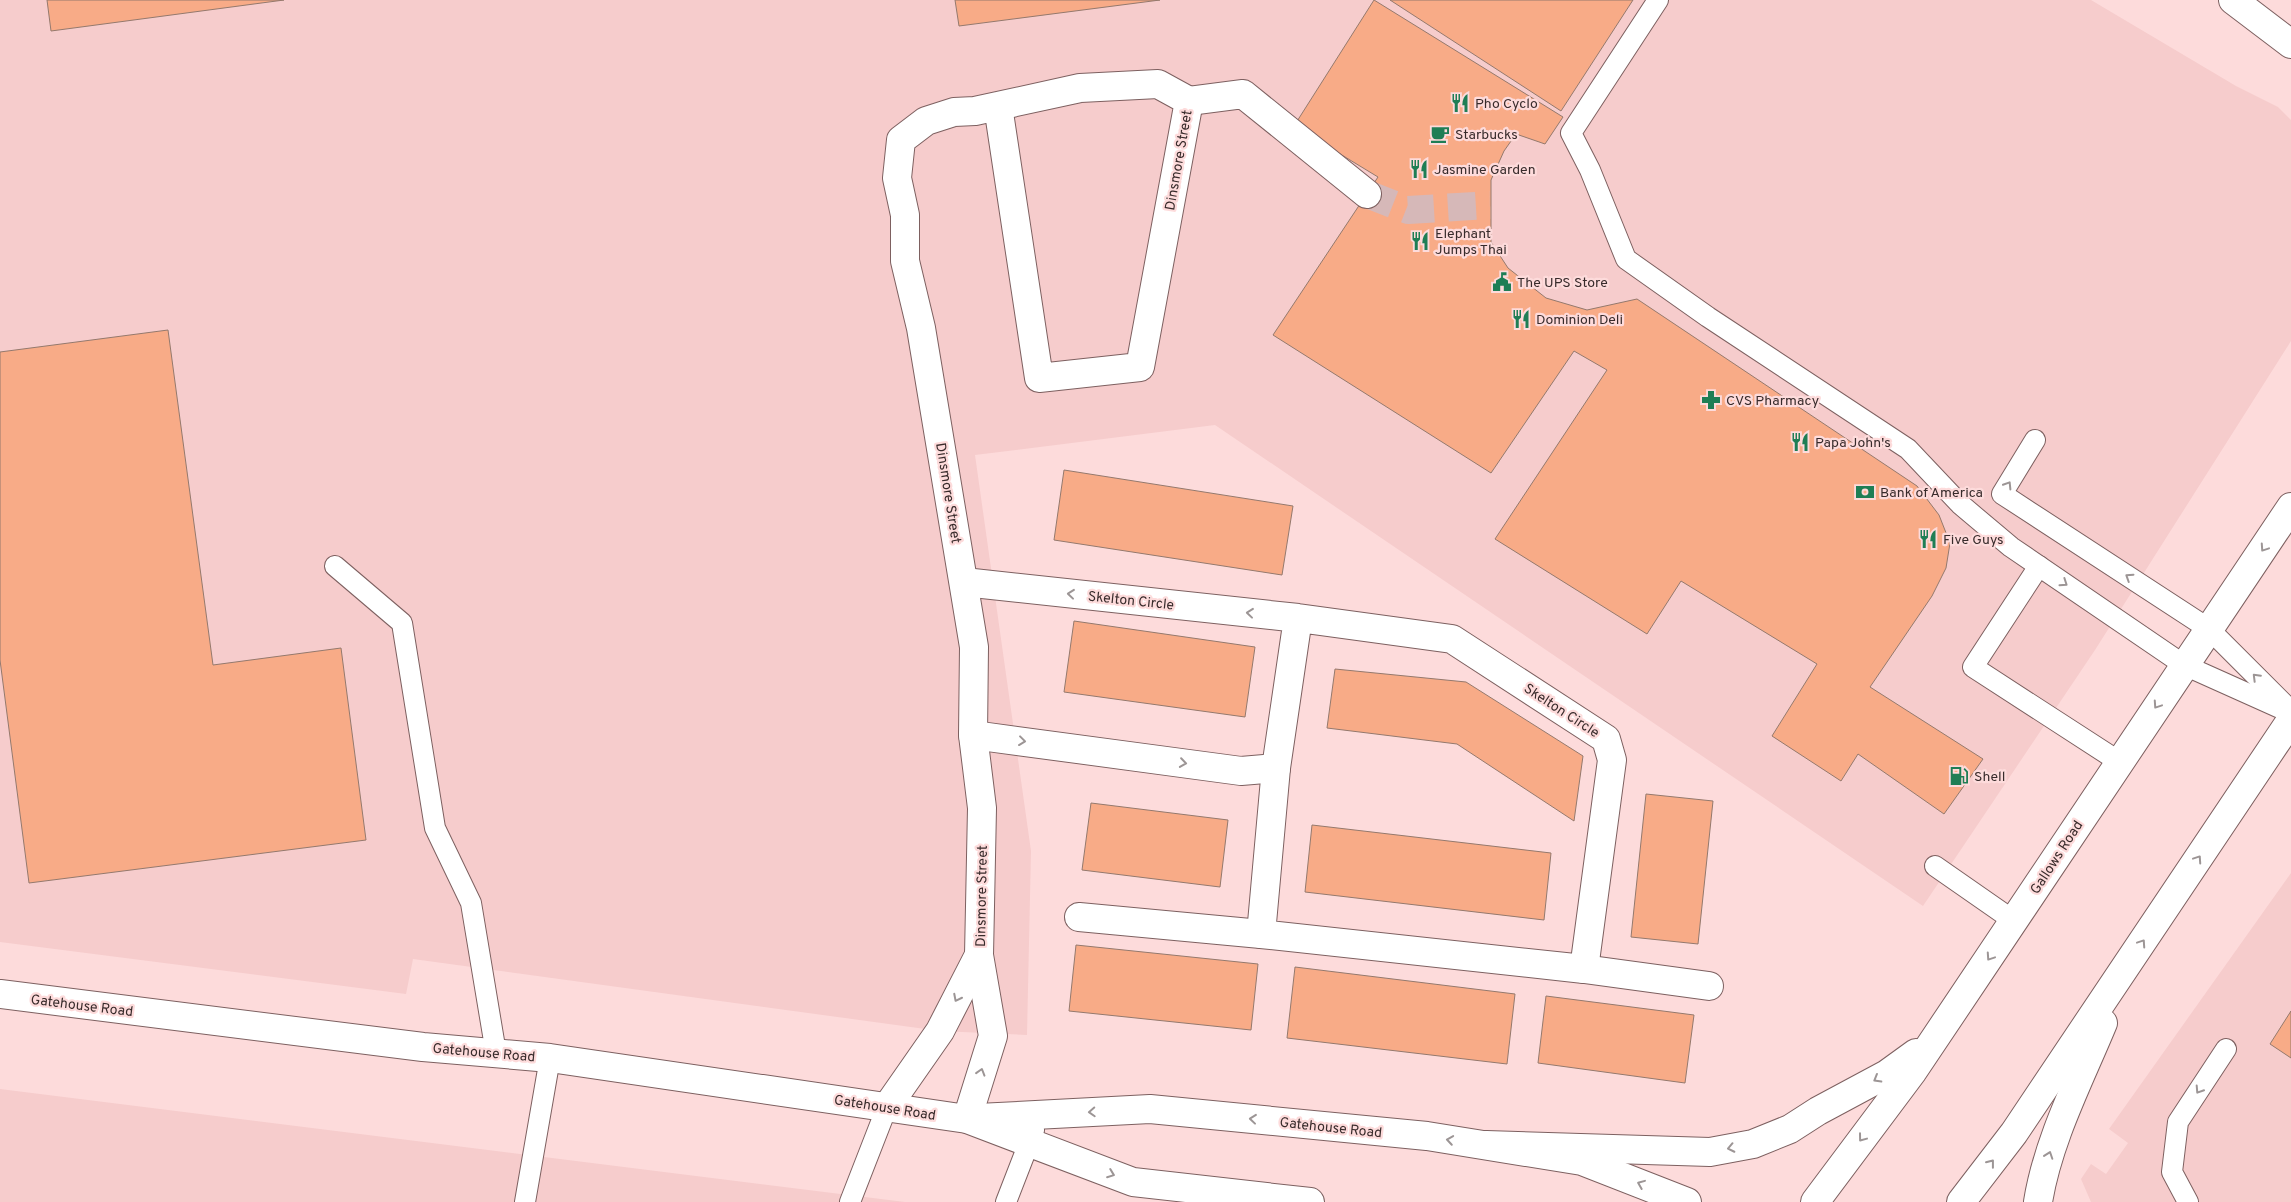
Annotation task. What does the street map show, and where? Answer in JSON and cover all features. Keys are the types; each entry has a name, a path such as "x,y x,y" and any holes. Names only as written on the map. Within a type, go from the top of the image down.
{"street":[{"path":"2233,0 2291,44"},
{"path":"2247,0 2291,24"},
{"name":"Dinsmore Street","path":"967,1119 993,1036 979,955 982,808 973,735 974,647 923,337 905,261 905,215 897,178 901,140 926,121 954,112 998,106 1080,88 1158,84 1189,101 1140,368 1039,378 998,106"},
{"path":"1189,101 1243,94 1367,194"},
{"name":"Gallows Road","path":"1815,1202 1932,1042 2014,921 2118,761 2289,509"},
{"name":"Skelton Circle","path":"964,582 1298,618 1452,639 1606,739 1612,760 1584,969"},
{"path":"1261,934 1276,768 1298,618"},
{"path":"1961,1202 2014,1133 2291,720"},
{"path":"973,735 1241,771 1276,768"},
{"path":"1079,917 1261,934 1584,969 1709,986"},
{"name":"Dinsmore Street","path":"887,1107 940,1031 979,955"},
{"path":"2038,1202 2042,1174 2054,1141 2126,967"},
{"name":"Gatehouse Road","path":"0,994 423,1047 550,1058 967,1119 1150,1109 1427,1136 1582,1161 1687,1202"},
{"path":"1486,1145 1710,1152 1753,1144 1790,1129 1818,1111 1887,1074 1932,1042"},
{"name":"Gatehouse Road","path":"967,1119 1133,1182 1171,1194 1308,1202"}],"lane":[{"path":"1658,0 1571,133 1590,170 1626,260 1908,450 1960,504 2011,548 2184,665 2291,712"},
{"path":"2035,440 2002,494 2209,629 2291,712"},
{"path":"335,566 402,623 435,828 472,903 496,1053"},
{"path":"2039,566 1972,667 2118,761"},
{"path":"1935,866 2014,921"},
{"path":"2188,1202 2172,1172 2178,1122 2226,1049"},
{"path":"525,1202 550,1058"},
{"path":"850,1202 887,1107"},
{"path":"1006,1202 1029,1142 1042,1115"}],"shaded area":[{"path":"0,0 2091,0 2236,86 2278,107 2291,120 2291,341 2095,650 1923,906 1215,425 975,455 1031,851 1027,1035 940,1031 413,959 406,994 0,942"},
{"path":"2291,873 2291,1202 2091,1202 2081,1179 2091,1164 2106,1174 2128,1143 2109,1129"},
{"path":"0,1089 616,1166 905,1202 0,1202"}],"building":[{"path":"47,0 284,0 51,31"},
{"path":"955,0 1160,0 959,26"},
{"path":"1374,0 1563,117 1545,144 1516,134 1504,151 1491,180 1491,242 1508,268 1546,298 1587,310 1637,299 1917,486 1939,515 1950,543 1946,568 1932,596 1870,687 1983,759 1944,814 1858,754 1841,781 1772,736 1817,664 1681,581 1647,634 1495,539 1607,370 1574,351 1491,473 1273,335 1378,177 1294,126"},
{"path":"1390,0 1633,0 1561,111"},
{"path":"168,330 213,665 341,648 366,840 29,883 0,660 0,352"},
{"path":"1064,470 1293,506 1282,575 1054,540"},
{"path":"1074,621 1255,647 1245,717 1064,692"},
{"path":"1335,669 1466,682 1583,756 1574,821 1457,744 1327,728"},
{"path":"1646,794 1713,801 1698,944 1631,937"},
{"path":"1091,803 1228,820 1220,887 1082,870"},
{"path":"1312,825 1551,853 1544,920 1305,892"},
{"path":"1076,945 1258,964 1251,1030 1069,1011"},
{"path":"1295,967 1515,994 1507,1064 1287,1038"},
{"path":"1546,996 1694,1015 1685,1083 1538,1063"},
{"path":"2291,1011 2291,1058 2270,1044"}],"tunnel":[{"path":"1367,194 1408,210 1490,205"}],"place":[{"name":"Pho Cyclo","path":"1460,103"},
{"name":"Starbucks","path":"1440,134"},
{"name":"Jasmine Garden","path":"1419,169"},
{"name":"Elephant Jumps Thai","path":"1420,241"},
{"name":"The UPS Store","path":"1502,282"},
{"name":"Dominion Deli","path":"1521,319"},
{"name":"CVS Pharmacy","path":"1711,400"},
{"name":"Papa John's","path":"1800,442"},
{"name":"Bank of America","path":"1865,492"},
{"name":"Five Guys","path":"1928,539"},
{"name":"Shell","path":"1959,776"}]}
